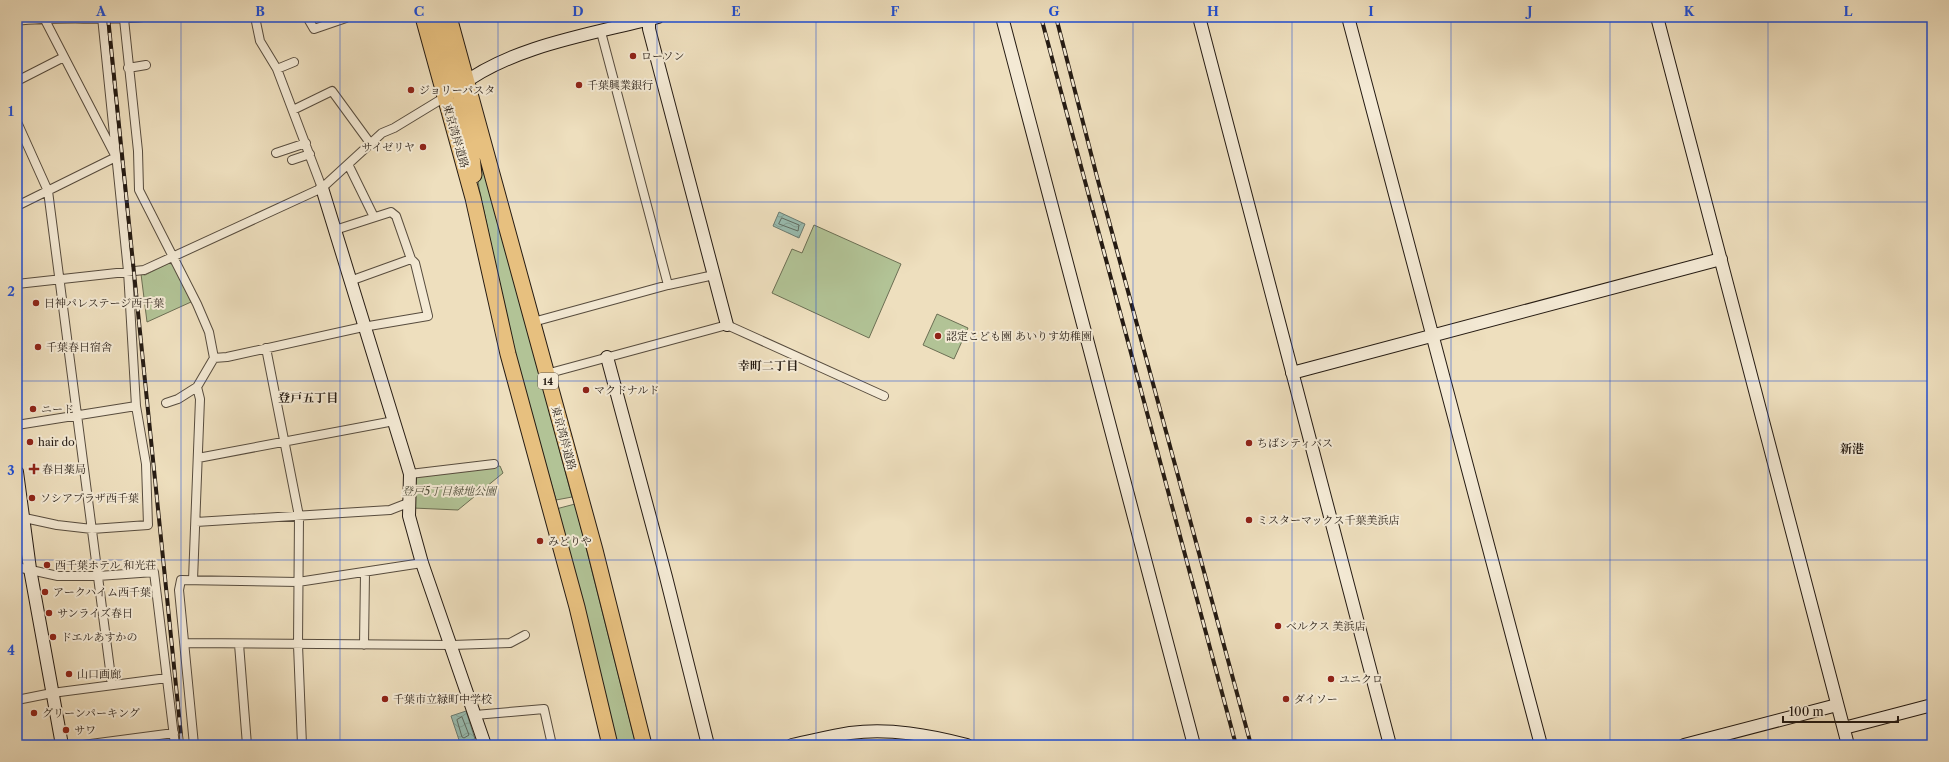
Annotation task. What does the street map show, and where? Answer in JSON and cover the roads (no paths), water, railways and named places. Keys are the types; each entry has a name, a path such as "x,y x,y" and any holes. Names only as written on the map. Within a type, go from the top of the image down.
{"highway":[{"name":"東京湾岸道路","path":"423,17 473,198 506,347 577,607 610,745"},
{"path":"434,17 450,73 451,81 445,97"},
{"name":"東京湾岸道路","path":"449,17 597,557 644,745"},
{"path":"466,81 460,94 472,148 473,198"}],"street":[{"path":"17,21 44,18 124,19 143,17"},
{"path":"255,17 256,32 277,69 322,188 363,327 410,474 408,502 409,516 422,563 452,645 485,745"},
{"path":"307,17 314,29 346,18"},
{"path":"1002,17 1194,745"},
{"path":"1199,17 1390,745"},
{"path":"1348,17 1541,745"},
{"path":"1657,17 1848,745"},
{"path":"44,18 116,157"},
{"path":"20,517 57,525 92,529 148,525 146,464 136,406 128,272 102,18"},
{"path":"17,284 144,270 322,188 382,133 394,128 445,97 466,81 493,66 524,52 652,18"},
{"path":"652,18 649,29 727,325"},
{"path":"124,19 128,68 138,150 139,190 174,257 209,332 214,358 197,386 178,399 166,403"},
{"path":"601,32 668,286"},
{"path":"17,81 64,57"},
{"path":"277,69 294,62"},
{"path":"128,68 146,65"},
{"path":"293,110 332,91 370,143"},
{"path":"17,122 48,191 112,685"},
{"path":"276,152 306,143"},
{"path":"292,160 310,154"},
{"path":"17,206 116,157"},
{"path":"348,164 374,217"},
{"path":"214,358 363,327 428,316 415,263 411,258 396,216 391,212 335,230"},
{"path":"350,281 411,258"},
{"path":"1292,373 1721,259"},
{"path":"533,322 714,275"},
{"path":"546,374 727,325 884,396"},
{"path":"266,348 299,516 298,645 302,745"},
{"path":"606,357 666,577 708,745"},
{"path":"193,580 200,399 197,386"},
{"path":"17,425 136,406"},
{"path":"198,458 394,421"},
{"path":"410,474 494,464"},
{"path":"17,472 20,517 62,745"},
{"path":"196,522 390,510 408,502"},
{"path":"194,745 179,590 181,580 298,582 365,573 422,563"},
{"path":"17,567 58,576 98,576 154,572 175,745"},
{"path":"364,645 365,573"},
{"path":"185,643 452,645 510,643 525,635"},
{"path":"239,644 247,745"},
{"path":"17,700 52,693 167,678"},
{"path":"1691,744 1837,705"},
{"path":"1844,728 1932,705"},
{"path":"475,715 544,708 552,745"},
{"path":"792,745 814,743 851,733 895,732 941,738 967,745"},
{"path":"83,745 174,733"}],"water":[{"path":"779,212 805,224 799,238 773,226"},
{"path":"466,711 475,739 460,743 451,716"}],"railway":[{"path":"108,17 182,745"},
{"path":"1041,17 1236,745"},
{"path":"1056,17 1097,177 1251,745"}],"place":[{"name":"ローソン","path":"633,56"},
{"name":"千葉興業銀行","path":"579,85"},
{"name":"ジョリーパスタ","path":"411,90"},
{"name":"サイゼリヤ","path":"423,147"},
{"name":"日神パレステージ西千葉","path":"36,303"},
{"name":"認定こども園 あいりす幼稚園","path":"938,336"},
{"name":"千葉春日宿舎","path":"38,347"},
{"name":"マクドナルド","path":"586,390"},
{"name":"ニード","path":"33,409"},
{"name":"hair do","path":"30,442"},
{"name":"ちばシティバス","path":"1249,443"},
{"name":"春日薬局","path":"34,469"},
{"name":"ソシアプラザ西千葉","path":"32,498"},
{"name":"ミスターマックス千葉美浜店","path":"1249,520"},
{"name":"みどりや","path":"540,541"},
{"name":"西千葉ホテル 和光荘","path":"47,565"},
{"name":"アークハイム西千葉","path":"45,592"},
{"name":"サンライズ春日","path":"49,613"},
{"name":"ベルクス 美浜店","path":"1278,626"},
{"name":"ドエルあすかの","path":"53,637"},
{"name":"山口画廊","path":"69,674"},
{"name":"ユニクロ","path":"1331,679"},
{"name":"千葉市立緑町中学校","path":"385,699"},
{"name":"ダイソー","path":"1286,699"},
{"name":"グリーンパーキング","path":"34,713"},
{"name":"サワ","path":"66,730"}],"district":[{"name":"幸町二丁目","path":"768,365"},
{"name":"登戸五丁目","path":"308,397"},
{"name":"新港","path":"1852,448"}],"park label":[{"name":"登戸5丁目緑地公園","path":"449,491"}]}
